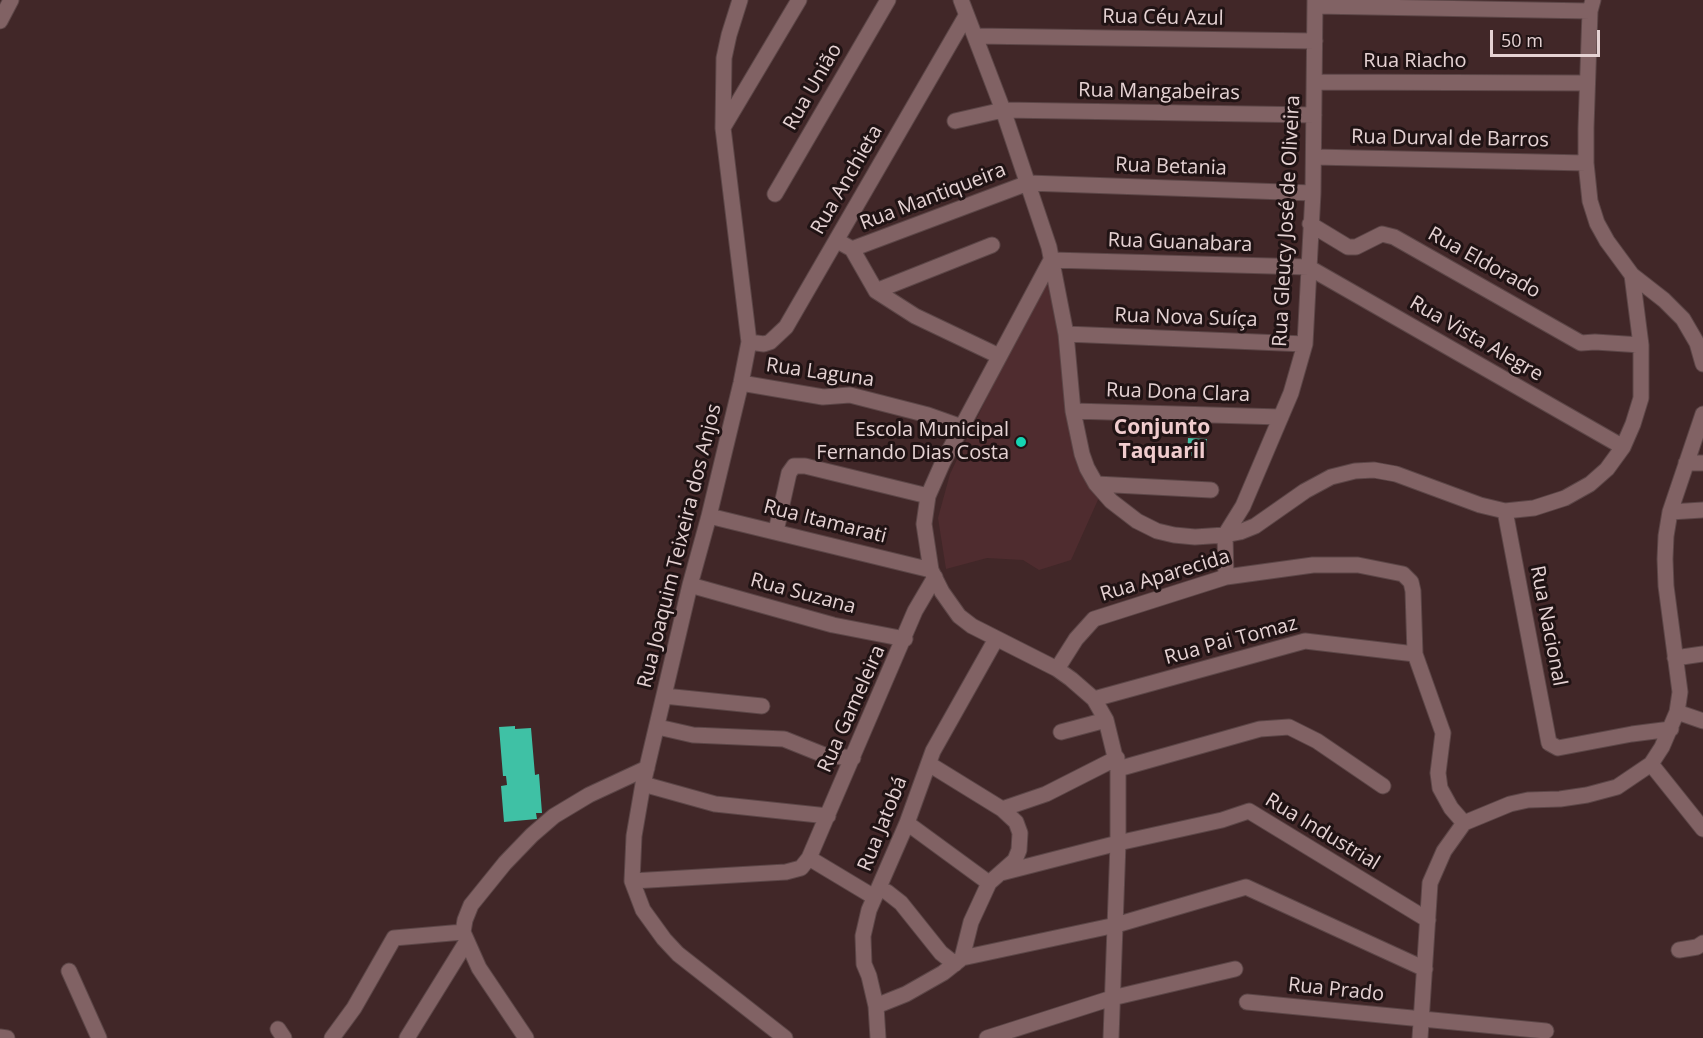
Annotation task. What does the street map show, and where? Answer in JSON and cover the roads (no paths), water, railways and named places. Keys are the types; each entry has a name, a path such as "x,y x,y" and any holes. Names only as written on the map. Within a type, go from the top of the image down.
{"street":[{"path":"0,21 11,0"},
{"name":"Rua Joaquim Teixeira dos Anjos","path":"740,0 724,58 723,128 749,342 643,784 634,836 632,880 643,910 678,954 785,1038"},
{"path":"723,128 799,0"},
{"name":"Rua União","path":"775,195 888,0"},
{"path":"961,0 1003,110 1046,238 1066,334 1073,411 1082,454 1096,484 1122,510 1146,526 1174,535 1195,537 1240,532 1255,526 1314,486 1331,477 1355,471 1374,470 1396,474 1480,505 1505,511 1534,508 1574,493 1607,470 1623,447 1634,424 1641,398 1641,345 1632,274"},
{"path":"1315,3 1592,5 1587,83 1586,164 1590,201 1606,241 1632,274 1683,319 1697,343 1703,364"},
{"name":"Rua Gleucy José de Oliveira","path":"1225,535 1251,490 1281,417 1305,344 1313,193 1315,3"},
{"name":"Rua Anchieta","path":"749,342 764,344 770,342 786,327 966,16"},
{"name":"Rua Céu Azul","path":"975,36 1314,41"},
{"name":"Rua Riacho","path":"1315,82 1587,83"},
{"name":"Rua Mangabeiras","path":"955,121 1003,110 1314,115"},
{"name":"Rua Durval de Barros","path":"1314,157 1586,164"},
{"name":"Rua Betania","path":"1028,183 1313,193"},
{"name":"Rua Mantiqueira","path":"852,249 1028,183"},
{"name":"Rua Eldorado","path":"1310,224 1348,248 1356,247 1382,234 1394,237 1581,343 1641,345"},
{"path":"837,241 852,249 876,291 915,316 999,356"},
{"path":"876,291 992,245"},
{"path":"1051,260 943,462 928,496 924,525 933,574 950,605 959,616 996,639 1057,669 1094,699 1106,720 1117,764 1118,843 1112,1038"},
{"name":"Rua Guanabara","path":"1051,260 1308,267"},
{"name":"Rua Vista Alegre","path":"1308,267 1623,447"},
{"name":"Rua Nova Suíça","path":"1066,334 1305,344"},
{"name":"Rua Laguna","path":"741,383 823,397 850,395 928,415 962,427"},
{"name":"Rua Dona Clara","path":"1073,411 1281,417"},
{"path":"1420,1038 1431,883 1444,851 1464,823 1510,804 1528,800 1587,795 1617,787 1651,764 1671,729 1677,712 1680,692 1665,559 1670,512 1703,414"},
{"path":"1686,463 1703,463"},
{"path":"776,531 789,473 794,466 805,466 928,496"},
{"path":"1096,484 1211,490"},
{"path":"1670,512 1703,510"},
{"name":"Rua Nacional","path":"1505,511 1549,743 1558,748 1671,729"},
{"name":"Rua Itamarati","path":"709,516 776,531 933,574"},
{"path":"1225,535 1226,577"},
{"name":"Rua Aparecida","path":"1057,669 1076,639 1094,620 1226,577 1313,565 1358,565 1393,570 1408,577 1411,582 1415,654 1443,733 1438,773 1440,788 1451,808 1464,823"},
{"name":"Rua Gameleira","path":"809,858 933,574"},
{"name":"Rua Suzana","path":"690,585 833,625 905,639"},
{"name":"Rua Jatobá","path":"878,1038 876,1006 864,964 863,936 877,893 907,823 933,751 996,639"},
{"name":"Rua Pai Tomaz","path":"1094,699 1305,641 1415,654"},
{"path":"1676,658 1703,654"},
{"path":"664,696 762,706"},
{"path":"1677,712 1703,721"},
{"path":"1061,732 1106,720"},
{"path":"658,727 693,735 784,739 824,755 853,758"},
{"path":"1002,809 1046,794 1117,764 1260,729 1289,727 1317,741 1383,786"},
{"path":"929,764 1002,809 1016,822 1020,833 1019,850 1015,860 989,884 971,922 958,961"},
{"path":"1651,764 1703,829"},
{"path":"526,1038 479,968 465,937 465,920 477,897 532,835 554,816 647,768"},
{"path":"643,784 716,804 828,816"},
{"name":"Rua Industrial","path":"1001,873 1118,843 1222,820 1249,811 1428,920"},
{"path":"907,823 989,884"},
{"path":"632,880 786,872 801,868 809,858 877,893 887,892 901,903 941,953 958,961"},
{"path":"876,1006 906,994 958,961 1116,925 1246,887 1425,969"},
{"path":"332,1038 354,1008 394,938 465,937"},
{"path":"407,1038 465,937"},
{"path":"1679,950 1697,947 1703,943"},
{"path":"987,1038 1112,998 1235,969"},
{"path":"69,971 99,1038"},
{"name":"Rua Prado","path":"1247,1002 1546,1031"},
{"path":"0,1037 7,1038"}],"place":[{"name":"Escola Municipal Fernando Dias Costa","path":"1021,442"}],"district":[{"name":"Conjunto Taquaril","path":"1162,440"}]}
